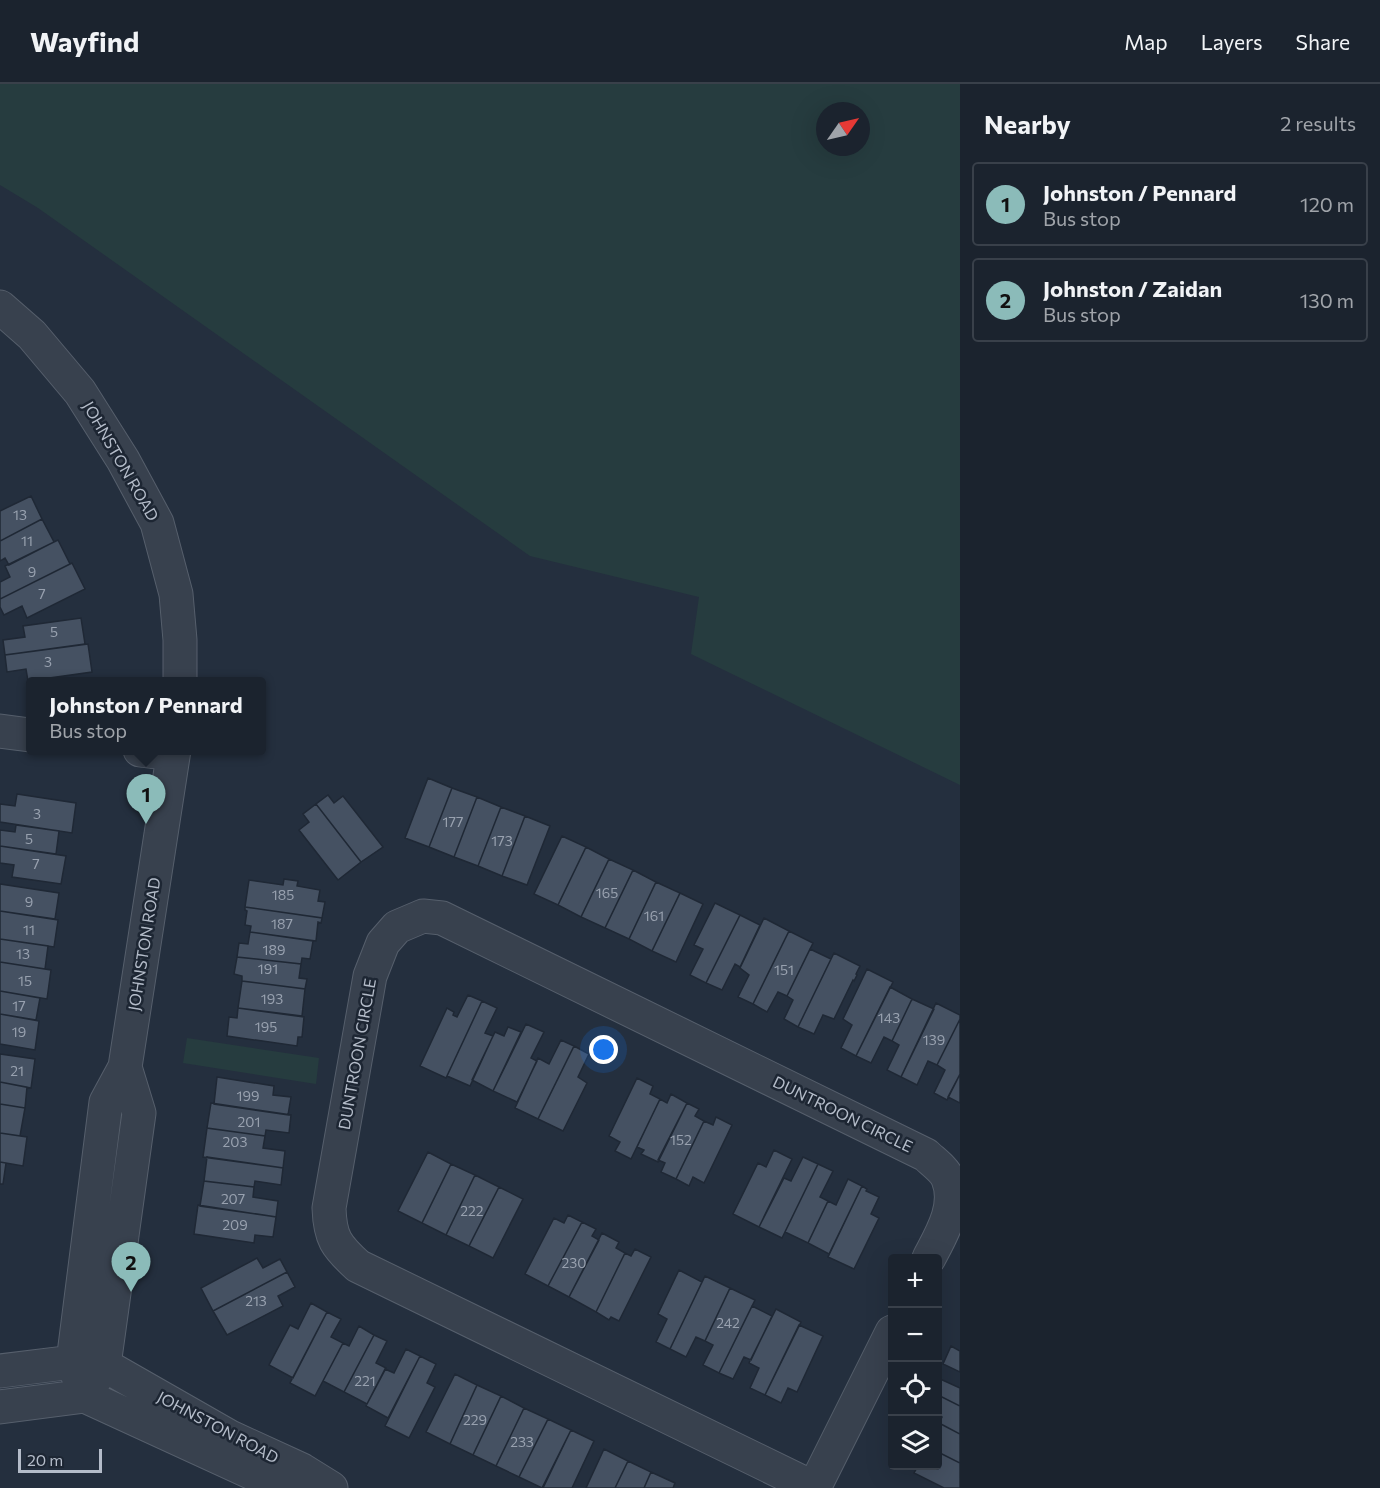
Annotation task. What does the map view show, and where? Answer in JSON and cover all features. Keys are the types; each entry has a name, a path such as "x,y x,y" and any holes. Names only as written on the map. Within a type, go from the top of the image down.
{"street":[{"name":"JOHNSTON ROAD","path":"0,308 32,335 80,392 123,460 157,523 176,594 180,677"},
{"path":"0,731 26,734"},
{"name":"JOHNSTON ROAD","path":"174,755 125,1067 106,1102 85,1396 285,1488"},
{"name":"DUNTROON CIRCLE","path":"888,1340 814,1488 358,1266 339,1249 330,1228 329,1208 370,976 383,943 397,927 423,916 442,918 926,1155 948,1178 951,1202 946,1224 931,1254"},
{"name":"JOHNSTON ROAD","path":"89,1364 230,1437 302,1470 331,1488"},
{"path":"0,1371 89,1364"},
{"path":"0,1407 85,1396"}],"green space":[{"path":"0,84 960,84 960,785 691,654 699,597 530,556 38,208 0,185"},
{"path":"187,1038 319,1058 316,1084 183,1063"}],"building":[{"path":"31,496 42,519 0,541 0,511"},
{"path":"42,519 54,542 9,565 5,558 0,561 0,541"},
{"path":"58,540 70,564 0,599 0,582 10,577 5,566"},
{"path":"72,563 85,589 27,618 22,606 4,615 0,607 0,599"},
{"path":"81,618 85,644 5,655 3,640 25,637 23,626"},
{"path":"88,644 92,672 56,677 27,677 26,669 7,672 5,655"},
{"path":"428,778 452,788 429,847 405,838"},
{"path":"452,788 477,797 454,857 429,847"},
{"path":"17,794 76,803 72,833 0,822 0,804 15,806"},
{"path":"328,795 334,803 343,796 383,847 361,862 316,804"},
{"path":"477,797 501,807 478,866 454,857"},
{"path":"316,804 361,862 338,880 299,830 309,822 303,814"},
{"path":"501,807 525,816 502,876 478,866"},
{"path":"525,816 550,826 527,885 502,876"},
{"path":"16,825 59,831 56,854 0,846 0,830 15,832"},
{"path":"562,836 586,847 558,905 534,894"},
{"path":"0,846 66,856 61,884 12,877 14,865 0,863"},
{"path":"586,847 609,859 581,917 558,905"},
{"path":"609,859 633,870 605,928 581,917"},
{"path":"633,870 656,882 629,939 605,928"},
{"path":"284,879 298,881 297,886 320,890 318,901 325,902 322,918 245,907 249,880 283,885"},
{"path":"656,882 680,893 652,951 629,939"},
{"path":"0,884 59,893 55,919 0,911"},
{"path":"680,893 703,904 676,962 652,951"},
{"path":"715,903 740,915 706,983 690,975 703,949 694,945"},
{"path":"245,907 322,918 321,923 318,922 316,941 250,932 251,926 245,925 247,911"},
{"path":"0,911 58,920 54,947 0,939"},
{"path":"740,915 760,925 740,967 735,964 722,990 706,983"},
{"path":"764,918 789,931 753,1004 738,997 749,975 740,968"},
{"path":"789,931 813,943 787,996 778,992 767,1012 753,1004"},
{"path":"250,932 313,941 310,959 302,958 301,964 237,957 239,943 248,944"},
{"path":"0,939 48,946 45,969 0,962"},
{"path":"810,949 831,959 798,1027 784,1019 793,1000 787,996"},
{"path":"834,953 860,966 834,1019 823,1015 814,1034 798,1027"},
{"path":"237,957 301,964 299,978 307,979 305,989 242,981 242,976 234,974"},
{"path":"0,962 51,970 47,999 0,991"},
{"path":"867,969 893,982 856,1056 841,1048 852,1025 843,1019"},
{"path":"242,981 305,989 302,1016 238,1008"},
{"path":"890,987 912,999 892,1041 884,1037 871,1063 856,1056"},
{"path":"0,991 40,998 36,1020 0,1014"},
{"path":"468,995 482,1001 446,1078 420,1066 447,1008 457,1017"},
{"path":"912,999 934,1009 901,1077 887,1070 899,1045 892,1041"},
{"path":"482,1001 497,1008 485,1033 493,1036 470,1086 447,1076"},
{"path":"936,1003 960,1015 960,1019 937,1065 928,1061 917,1085 901,1077"},
{"path":"238,1008 304,1017 302,1037 298,1037 297,1046 227,1036 229,1017 237,1018"},
{"path":"0,1014 39,1021 35,1050 0,1044"},
{"path":"960,1019 960,1074 947,1100 934,1093 945,1070 937,1065"},
{"path":"526,1024 544,1032 531,1058 537,1061 517,1102 493,1091"},
{"path":"508,1027 521,1032 493,1091 472,1080 495,1032 504,1036"},
{"path":"561,1040 574,1046 538,1119 515,1108 538,1058 549,1064"},
{"path":"574,1046 589,1054 578,1077 587,1083 563,1131 538,1119"},
{"path":"0,1054 35,1059 31,1088 0,1082"},
{"path":"960,1074 960,1103 948,1097"},
{"path":"217,1077 274,1086 273,1095 291,1097 288,1115 214,1104"},
{"path":"637,1078 653,1086 650,1094 660,1099 631,1159 615,1151 620,1142 609,1136"},
{"path":"0,1082 27,1087 25,1108 0,1104"},
{"path":"671,1094 687,1103 658,1162 641,1154 644,1150 637,1147 660,1099 667,1103"},
{"path":"211,1103 291,1115 289,1133 266,1130 265,1136 207,1128"},
{"path":"687,1103 699,1109 695,1116 704,1121 676,1179 661,1172 665,1163 658,1160"},
{"path":"0,1104 25,1108 20,1136 0,1133"},
{"path":"716,1117 732,1125 704,1183 693,1177 689,1186 676,1179 704,1121 713,1125"},
{"path":"207,1128 265,1136 263,1148 285,1151 283,1168 203,1157"},
{"path":"0,1133 27,1137 23,1166 0,1162"},
{"path":"774,1150 792,1159 759,1227 733,1214 758,1163 766,1167"},
{"path":"428,1152 451,1164 422,1223 398,1211"},
{"path":"207,1157 283,1168 281,1185 255,1181 254,1187 204,1181"},
{"path":"803,1157 818,1164 782,1238 759,1227 784,1178 791,1181"},
{"path":"0,1162 6,1163 3,1184 0,1184"},
{"path":"451,1164 475,1175 446,1235 422,1223"},
{"path":"818,1164 833,1171 820,1197 828,1201 808,1243 785,1232"},
{"path":"475,1175 499,1187 469,1246 446,1235"},
{"path":"848,1179 862,1186 829,1254 808,1243 828,1201 836,1205"},
{"path":"204,1181 254,1187 253,1197 278,1201 276,1217 200,1206"},
{"path":"862,1186 867,1189 866,1191 879,1197 871,1214 879,1218 854,1269 828,1257"},
{"path":"499,1187 523,1199 493,1258 469,1246"},
{"path":"198,1205 276,1217 273,1237 255,1235 254,1243 194,1234"},
{"path":"568,1215 582,1222 548,1286 525,1274 554,1218 564,1223"},
{"path":"582,1222 596,1229 592,1236 599,1240 569,1297 548,1286"},
{"path":"602,1233 619,1242 616,1248 625,1253 596,1312 569,1297"},
{"path":"635,1249 651,1257 619,1321 611,1317 609,1320 596,1312 625,1253 631,1256"},
{"path":"257,1258 263,1268 280,1259 287,1272 213,1311 201,1288"},
{"path":"679,1270 702,1282 670,1349 656,1342 667,1319 658,1314"},
{"path":"287,1272 295,1287 278,1296 283,1306 227,1335 213,1311"},
{"path":"705,1276 730,1288 705,1341 696,1337 686,1357 670,1349"},
{"path":"730,1288 755,1300 719,1373 703,1365 713,1345 705,1341"},
{"path":"311,1303 327,1312 293,1378 269,1365 290,1325 298,1329"},
{"path":"752,1306 772,1316 751,1360 744,1357 733,1379 719,1373"},
{"path":"776,1309 801,1322 765,1395 750,1388 759,1368 749,1363"},
{"path":"327,1312 341,1319 331,1337 343,1343 315,1396 290,1383"},
{"path":"799,1325 823,1336 797,1392 788,1388 781,1403 765,1395"},
{"path":"359,1326 374,1335 344,1392 323,1381 343,1343 349,1346"},
{"path":"374,1335 387,1341 376,1363 386,1368 367,1404 344,1392"},
{"path":"951,1346 960,1351 960,1372 943,1364"},
{"path":"406,1349 420,1356 388,1418 366,1406 385,1369 394,1373"},
{"path":"420,1356 436,1364 427,1383 435,1387 409,1438 385,1426"},
{"path":"455,1374 477,1385 450,1444 426,1432"},
{"path":"942,1380 960,1388 960,1406 942,1397"},
{"path":"477,1385 501,1396 473,1455 450,1444"},
{"path":"501,1396 524,1408 496,1466 473,1455"},
{"path":"942,1397 960,1406 960,1434 942,1425"},
{"path":"524,1408 548,1419 519,1477 496,1466"},
{"path":"548,1419 571,1430 542,1488 519,1477"},
{"path":"942,1425 960,1434 960,1463 942,1454"},
{"path":"571,1430 594,1441 572,1488 543,1488"},
{"path":"604,1449 628,1461 615,1488 586,1488"},
{"path":"942,1454 960,1463 960,1488 944,1488 914,1473 916,1470 942,1470"},
{"path":"628,1461 651,1472 644,1488 615,1488"},
{"path":"651,1472 675,1483 673,1488 644,1488"}],"place":[{"name":"Johnston / Pennard","path":"146,824"},
{"name":"Johnston / Zaidan","path":"131,1292"}]}
